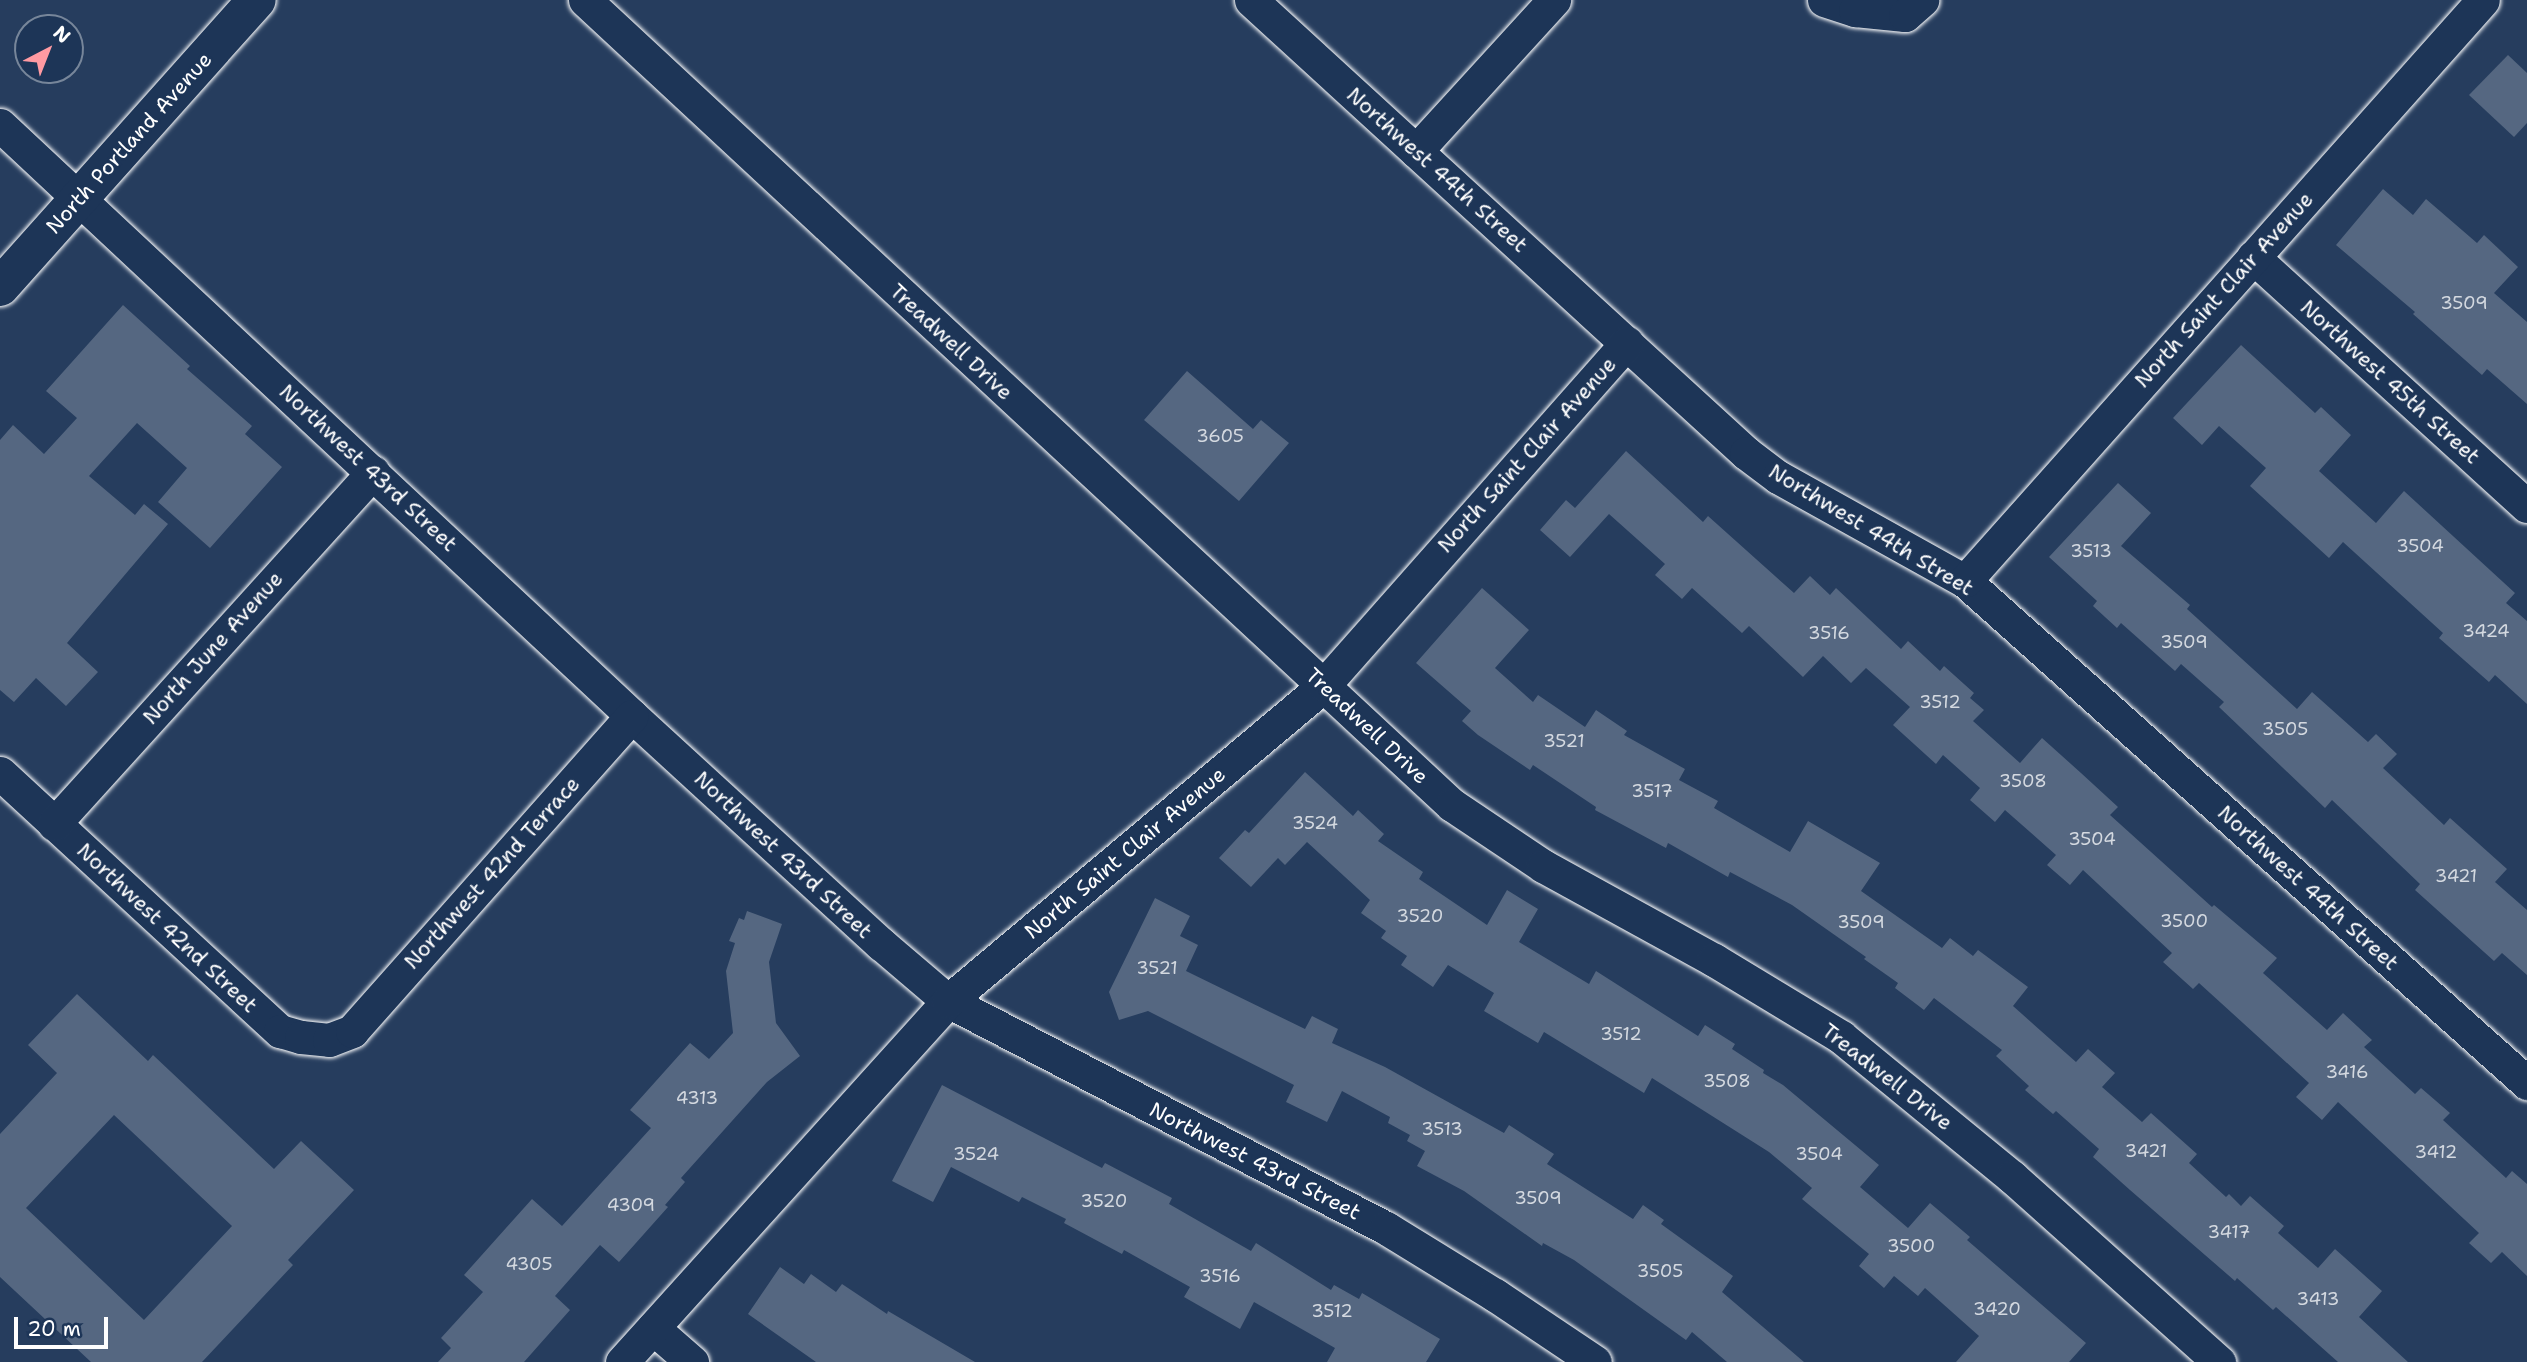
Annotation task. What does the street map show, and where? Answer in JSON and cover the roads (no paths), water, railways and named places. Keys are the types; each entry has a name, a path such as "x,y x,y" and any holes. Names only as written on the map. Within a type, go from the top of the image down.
{"main road":[{"name":"North Portland Avenue","path":"0,286 257,0"}],"street":[{"name":"Treadwell Drive","path":"585,0 1107,488 1452,805 1543,866 1714,960 1842,1038 2012,1177 2219,1362"},
{"name":"Northwest 44th Street","path":"1251,0 1746,453 1778,477 1965,581 2527,1083"},
{"path":"1416,151 1554,0"},
{"path":"1824,0 1854,10 1905,15 1922,0"},
{"name":"North Saint Clair Avenue","path":"1965,581 2483,0"},
{"path":"0,125 80,198"},
{"name":"Northwest 43rd Street","path":"80,198 632,716 881,944 948,1001 1386,1228 1495,1295 1595,1362"},
{"name":"Northwest 45th Street","path":"2253,257 2527,506"},
{"name":"North Saint Clair Avenue","path":"622,1362 948,1001 1324,685 1627,343"},
{"name":"North June Avenue","path":"54,824 373,472"},
{"name":"Northwest 42nd Terrace","path":"352,1031 632,716"},
{"name":"Northwest 42nd Street","path":"0,773 280,1031 301,1037 329,1040 352,1031"},
{"path":"653,1328 692,1362"}]}
